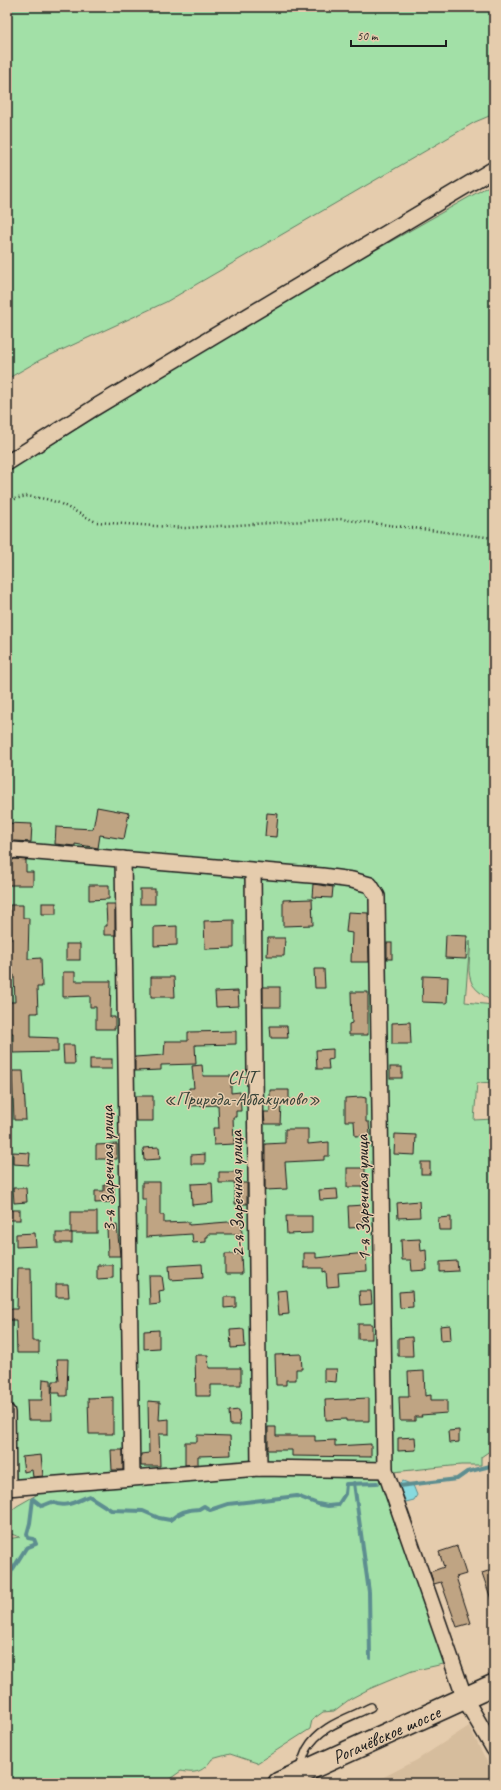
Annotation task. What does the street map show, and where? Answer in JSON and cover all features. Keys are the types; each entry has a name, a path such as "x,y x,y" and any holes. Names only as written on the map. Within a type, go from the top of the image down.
{"main road":[{"name":"Рогачёвское шоссе","path":"288,1779 494,1685"}],"street":[{"path":"7,463 100,404 494,169"},
{"name":"1-я Заречная улица","path":"7,853 13,850 322,876 352,880 370,885 378,896 385,1470 465,1699 494,1748"},
{"name":"3-я Заречная улица","path":"123,859 132,1478"},
{"name":"2-я Заречная улица","path":"253,871 259,1468"},
{"path":"7,1412 8,1488 259,1468 385,1470"}],"lane":[{"path":"288,1779 307,1749 316,1737 325,1729 371,1708"}],"path":[{"path":"7,501 26,496 46,499 59,503 96,522 186,528 340,519 494,538"}],"shaded area":[{"path":"469,1726 494,1776 494,1783 372,1783 417,1760"}],"green space":[{"path":"7,7 494,7 494,114 475,122 166,302 40,360 7,379"},
{"name":"СНТ «Природа-Аббакумово»","path":"494,183 494,1006 488,999 475,988 471,981 469,971 470,940 465,1002 493,1005 494,1082 477,1083 474,1120 494,1119 494,1448 481,1457 481,1465 461,1465 393,1472 448,1663 412,1671 369,1689 350,1699 334,1711 323,1712 312,1720 310,1729 257,1763 230,1754 212,1759 199,1771 181,1771 164,1783 7,1783 7,1539 20,1537 11,1534 7,1530 7,1514 17,1506 38,1494 7,1495 7,472 266,312"}],"water":[{"path":"403,1481 413,1485 417,1495 414,1500 406,1502 398,1484"}],"building":[{"path":"97,807 129,813 124,839 100,835 98,848 75,844 75,846 55,844 56,827 93,829"},
{"path":"267,813 278,814 276,837 265,836"},
{"path":"7,823 32,824 31,842 14,841 7,843"},
{"path":"15,859 26,860 26,872 33,872 33,885 9,885 9,861"},
{"path":"313,884 333,887 332,898 312,897"},
{"path":"89,885 109,885 109,899 89,900"},
{"path":"140,889 155,889 155,904 140,904"},
{"path":"312,899 313,925 283,926 283,900"},
{"path":"42,903 56,903 56,914 42,914"},
{"path":"106,904 115,904 115,935 104,935 104,926 107,926"},
{"path":"10,905 23,905 23,918 29,918 28,959 41,958 42,987 37,987 38,1013 31,1013 31,1037 58,1038 58,1052 13,1053 13,1033 7,1033 7,1002 15,1002 14,975 7,975 7,940 11,940"},
{"path":"348,912 368,913 369,962 351,962 352,933 346,932"},
{"path":"234,920 234,948 205,949 204,921"},
{"path":"177,926 177,945 154,946 154,927"},
{"path":"446,935 467,936 466,959 445,958"},
{"path":"268,938 285,938 284,956 267,956"},
{"path":"387,943 392,943 392,959 387,959"},
{"path":"66,944 80,944 80,960 66,960"},
{"path":"314,969 324,969 325,988 315,988"},
{"path":"63,972 75,972 75,981 111,981 110,1017 115,1017 115,1029 96,1029 96,1007 90,1007 90,996 63,997"},
{"path":"423,976 448,977 447,1003 422,1002"},
{"path":"151,977 174,977 175,997 151,997"},
{"path":"263,987 280,987 280,1007 263,1007"},
{"path":"238,991 239,1006 216,1007 215,992"},
{"path":"351,992 368,992 368,1035 349,1035 349,1024 352,1023"},
{"path":"410,1022 411,1044 392,1044 392,1023"},
{"path":"270,1026 287,1026 288,1038 271,1038"},
{"path":"236,1031 236,1044 195,1045 196,1064 161,1065 161,1070 135,1071 135,1057 164,1055 165,1041 188,1041 188,1032"},
{"path":"63,1045 74,1045 75,1064 64,1064"},
{"path":"333,1049 333,1059 328,1060 329,1069 317,1069 316,1050"},
{"path":"90,1059 112,1059 112,1069 90,1069"},
{"path":"202,1065 203,1076 231,1076 231,1093 240,1092 241,1111 236,1111 236,1117 233,1117 234,1144 214,1145 213,1128 219,1128 218,1105 189,1106 189,1088 194,1088 192,1066"},
{"path":"390,1067 402,1067 402,1078 390,1078"},
{"path":"12,1071 23,1071 26,1120 14,1120"},
{"path":"270,1090 289,1090 289,1103 281,1103 280,1124 265,1124 264,1112 270,1112"},
{"path":"135,1096 153,1096 153,1121 136,1121"},
{"path":"345,1098 366,1098 366,1122 369,1122 370,1135 355,1136 354,1121 345,1121"},
{"path":"285,1129 308,1129 308,1144 329,1142 329,1156 324,1156 324,1160 285,1162 287,1189 265,1190 265,1144 285,1143"},
{"path":"395,1134 416,1135 415,1155 394,1154"},
{"path":"117,1144 117,1159 96,1159 96,1145"},
{"path":"159,1147 160,1159 144,1160 143,1148"},
{"path":"13,1152 30,1153 29,1165 13,1164"},
{"path":"205,1154 205,1164 191,1164 191,1155"},
{"path":"421,1162 430,1162 430,1174 421,1174"},
{"path":"347,1168 365,1168 365,1187 347,1187"},
{"path":"219,1172 238,1172 238,1183 247,1183 247,1204 235,1204 235,1183 219,1183"},
{"path":"142,1182 160,1182 160,1215 164,1215 164,1223 189,1222 189,1225 241,1221 242,1234 208,1234 208,1237 206,1237 206,1242 193,1243 192,1234 146,1237 146,1199 142,1199"},
{"path":"212,1183 213,1203 192,1205 191,1184"},
{"path":"104,1185 114,1185 114,1202 95,1203 95,1191 104,1191"},
{"path":"13,1188 26,1188 27,1202 14,1203"},
{"path":"337,1189 338,1199 320,1200 319,1190"},
{"path":"419,1201 420,1217 398,1218 397,1203"},
{"path":"364,1205 365,1216 362,1216 363,1227 349,1228 348,1206"},
{"path":"8,1210 20,1210 20,1220 8,1220"},
{"path":"71,1212 97,1212 97,1233 71,1233"},
{"path":"286,1216 312,1216 312,1233 287,1234"},
{"path":"451,1217 451,1230 439,1230 438,1218"},
{"path":"117,1225 120,1256 108,1256 107,1226"},
{"path":"35,1233 36,1246 16,1247 16,1234"},
{"path":"56,1233 72,1233 72,1243 56,1243"},
{"path":"420,1239 421,1251 426,1250 427,1270 412,1271 411,1260 402,1260 401,1240"},
{"path":"304,1253 316,1253 316,1258 366,1253 367,1271 338,1273 339,1286 327,1287 326,1271 323,1272 323,1268 304,1268"},
{"path":"225,1254 241,1254 242,1274 225,1274"},
{"path":"457,1261 458,1271 440,1272 440,1262"},
{"path":"202,1264 203,1278 170,1280 169,1266"},
{"path":"97,1265 113,1265 113,1278 97,1279"},
{"path":"18,1268 31,1268 32,1341 39,1341 39,1353 17,1353 16,1320 10,1320 9,1309 17,1309"},
{"path":"149,1276 162,1276 164,1290 159,1291 160,1304 150,1305"},
{"path":"56,1284 68,1284 69,1297 56,1297"},
{"path":"287,1290 289,1314 279,1315 277,1291"},
{"path":"359,1291 371,1291 372,1304 360,1305"},
{"path":"412,1291 413,1307 400,1308 399,1292"},
{"path":"224,1297 236,1297 236,1307 224,1308"},
{"path":"358,1324 372,1324 372,1339 358,1339"},
{"path":"450,1325 451,1340 441,1341 440,1326"},
{"path":"244,1329 245,1347 231,1348 230,1330"},
{"path":"159,1330 159,1348 144,1349 144,1331"},
{"path":"412,1337 413,1356 398,1356 398,1338"},
{"path":"301,1354 302,1369 296,1369 296,1380 286,1380 286,1385 276,1385 275,1355"},
{"path":"195,1355 208,1355 209,1368 241,1368 241,1385 211,1385 211,1396 196,1396"},
{"path":"57,1359 68,1359 67,1396 60,1396 60,1393 52,1393 53,1381 59,1381"},
{"path":"324,1369 337,1369 336,1382 324,1381"},
{"path":"424,1371 425,1396 431,1395 431,1400 447,1400 447,1413 421,1415 422,1417 415,1417 415,1421 400,1421 399,1397 409,1397 408,1372"},
{"path":"43,1379 51,1380 52,1420 28,1420 27,1400 42,1400"},
{"path":"113,1397 113,1434 89,1434 88,1398"},
{"path":"369,1398 369,1421 346,1421 346,1419 326,1420 325,1400"},
{"path":"148,1401 160,1402 159,1420 169,1419 169,1434 159,1434 160,1466 141,1466 141,1454 149,1453"},
{"path":"239,1410 240,1425 230,1425 229,1411"},
{"path":"268,1427 276,1427 276,1436 315,1436 315,1441 335,1440 335,1446 371,1444 371,1457 292,1456 292,1450 268,1450"},
{"path":"459,1430 459,1442 449,1443 448,1431"},
{"path":"197,1435 230,1436 231,1455 198,1456 198,1464 185,1465 185,1442 197,1442"},
{"path":"415,1437 416,1450 398,1451 398,1438"},
{"path":"111,1450 123,1450 123,1470 112,1470"},
{"path":"41,1455 43,1476 33,1477 32,1470 24,1472 22,1457"},
{"path":"457,1546 466,1574 456,1577 471,1623 457,1627 441,1582 434,1584 430,1572 444,1567 439,1552"},
{"path":"494,1569 494,1602 492,1602 482,1573"}],"waterway":[{"path":"399,1486 457,1479 467,1472 494,1465"},
{"path":"354,1483 369,1592 370,1658"},
{"path":"7,1581 10,1579 11,1572 26,1548 36,1544 34,1539 28,1538 27,1534 33,1499 42,1506 52,1502 62,1505 75,1502 89,1496 111,1510 143,1511 159,1518 170,1520 183,1512 199,1509 204,1506 210,1510 228,1504 297,1496 318,1504 328,1506 338,1505 345,1494 346,1484 377,1483"}]}
